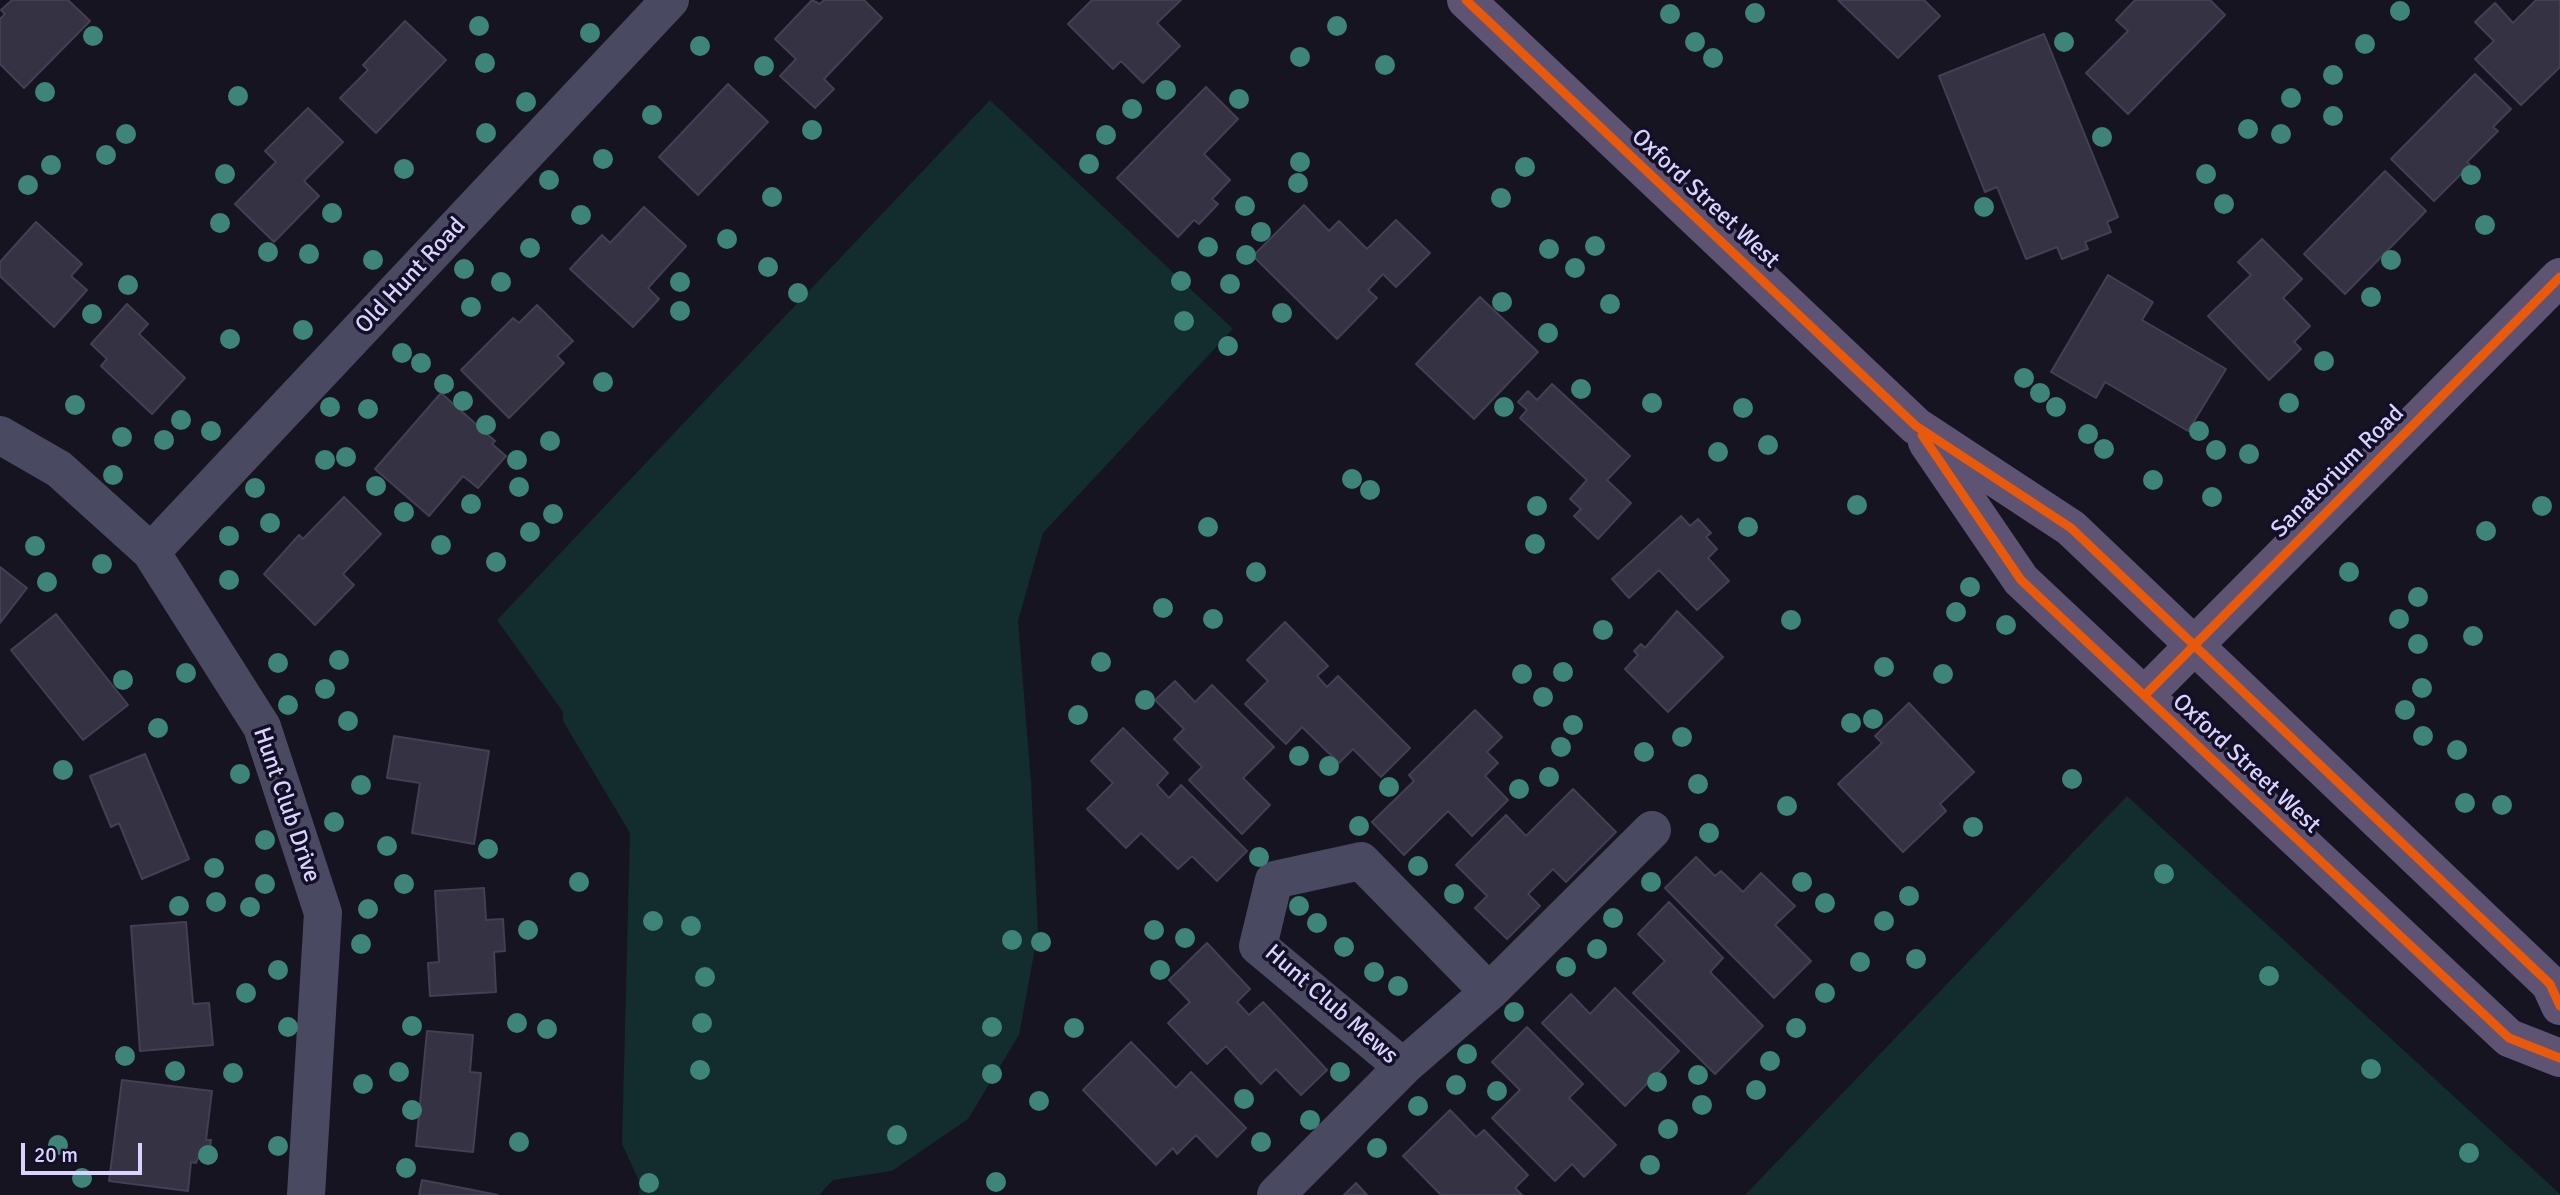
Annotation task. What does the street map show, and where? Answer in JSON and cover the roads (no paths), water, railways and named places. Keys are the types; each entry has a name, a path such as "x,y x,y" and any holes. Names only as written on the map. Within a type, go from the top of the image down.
{"main road":[{"name":"Oxford Street West","path":"1466,0 1916,426 2071,528 2550,985 2560,1006"},
{"name":"Sanatorium Road","path":"2145,695 2560,277"},
{"name":"Oxford Street West","path":"1916,426 2021,580 2509,1038 2560,1058"}],"street":[{"name":"Old Hunt Road","path":"151,552 670,0"},
{"name":"Hunt Club Drive","path":"0,435 59,469 151,552 262,727 323,913 306,1195"},
{"name":"Hunt Club Mews","path":"1276,1195 1404,1067 1489,992 1652,831"},
{"name":"Hunt Club Mews","path":"1404,1067 1258,946 1275,880 1361,861 1489,992"}]}
